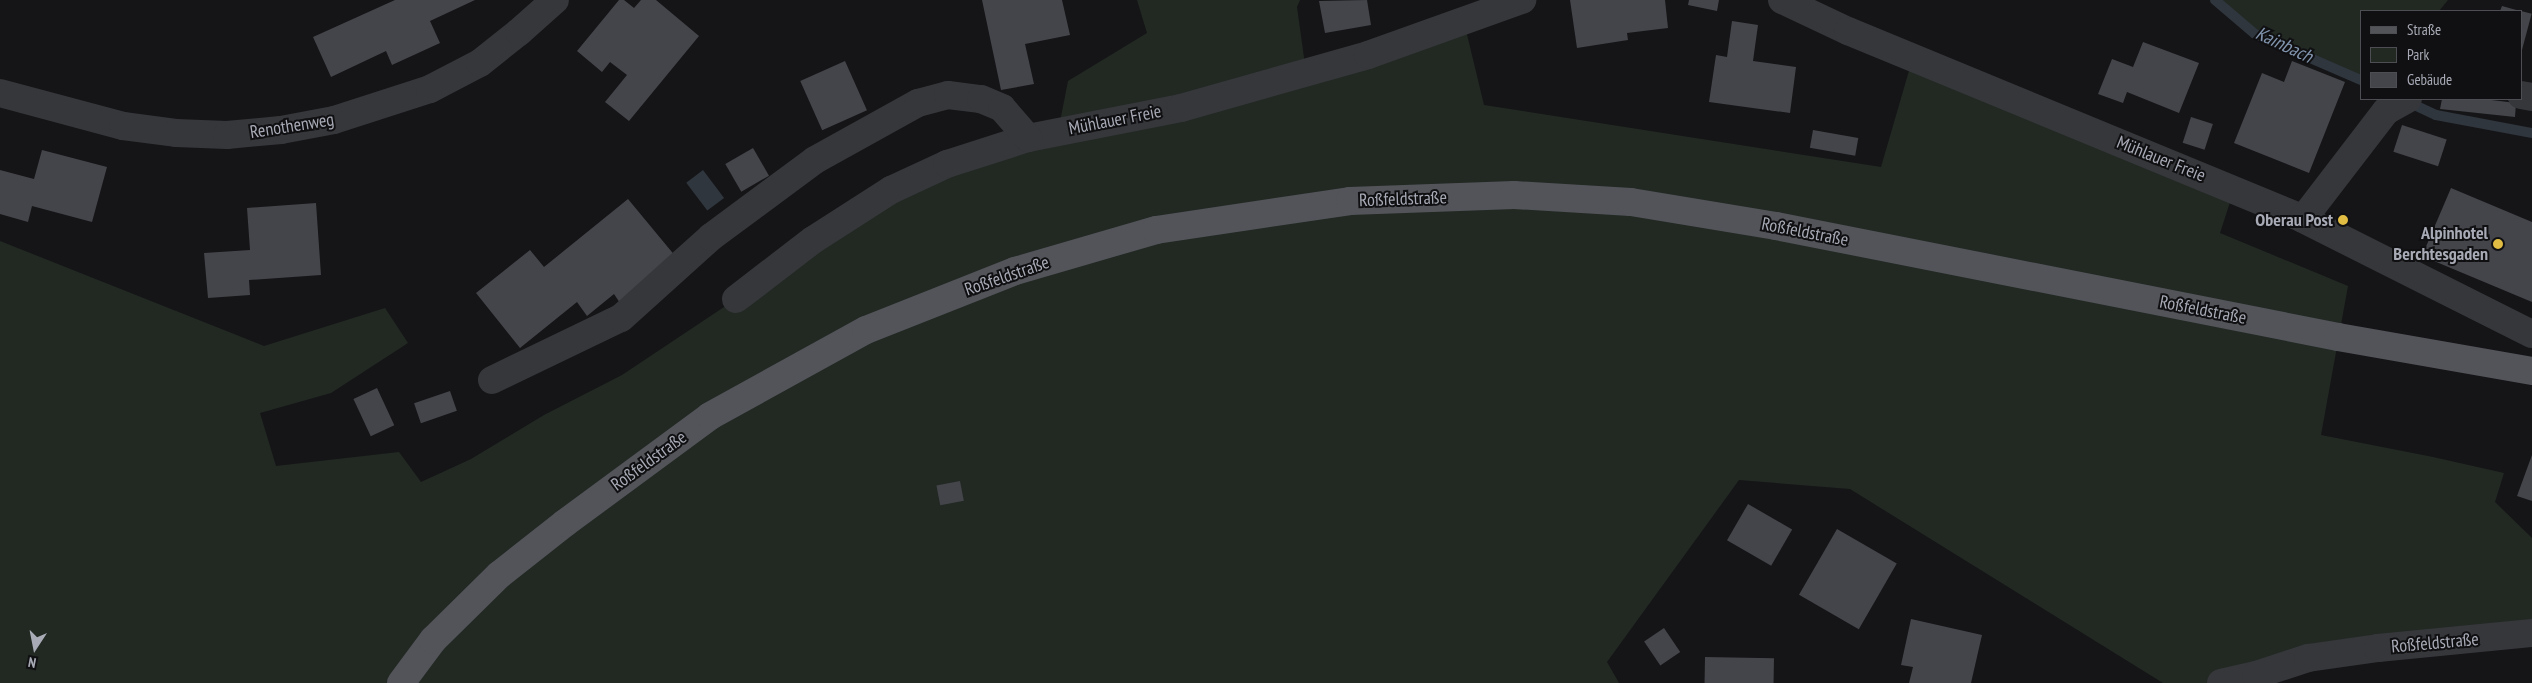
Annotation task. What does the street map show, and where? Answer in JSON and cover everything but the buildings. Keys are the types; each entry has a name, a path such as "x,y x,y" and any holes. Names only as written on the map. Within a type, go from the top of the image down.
{"main road":[{"name":"Roßfeldstraße","path":"401,683 433,640 498,575 564,523 710,416 866,330 1015,271 1156,230 1341,203 1514,195 1632,202 1776,226 2338,337 2532,371"}],"street":[{"name":"Renothenweg","path":"0,92 123,126 176,133 227,135 281,130 334,120 430,89 480,63 520,32 555,0"},
{"name":"Mühlauer Freie","path":"736,299 813,240 891,190 947,164 1028,138 1198,103 1368,54 1522,0"},
{"name":"Mühlauer Freie","path":"1782,0 1848,31 2303,218 2532,334"},
{"path":"492,380 621,318 711,237 815,160 918,103 948,96 981,99 1002,108 1028,138"},
{"path":"2303,218 2397,105"},
{"name":"Roßfeldstraße","path":"2222,683 2256,675 2308,658 2378,648 2532,633"}],"green space":[{"path":"1137,0 1300,0 1297,7 1306,72 1464,22 1484,105 1881,167 1913,57 2234,190 2220,233 2348,286 2321,435 2504,473 2495,502 2532,538 2532,633 2221,683 2163,683 1850,489 1739,480 1607,662 1619,683 0,683 0,241 264,346 385,308 408,343 331,393 260,413 276,466 399,452 421,482 471,459 544,415 622,375 736,299 891,190 1058,132 1068,81 1147,33"},
{"path":"2215,0 2448,0 2440,10 2360,10 2360,80 2255,34"}],"shaded area":[{"path":"703,170 724,198 707,211 686,183"}],"waterway":[{"name":"Kainbach","path":"2215,0 2255,34 2360,80"},
{"name":"Kainbach","path":"2408,102 2436,115 2532,133"}],"place":[{"name":"Oberau Post","path":"2343,220"},
{"name":"Alpinhotel Berchtesgaden","path":"2498,244"}]}
